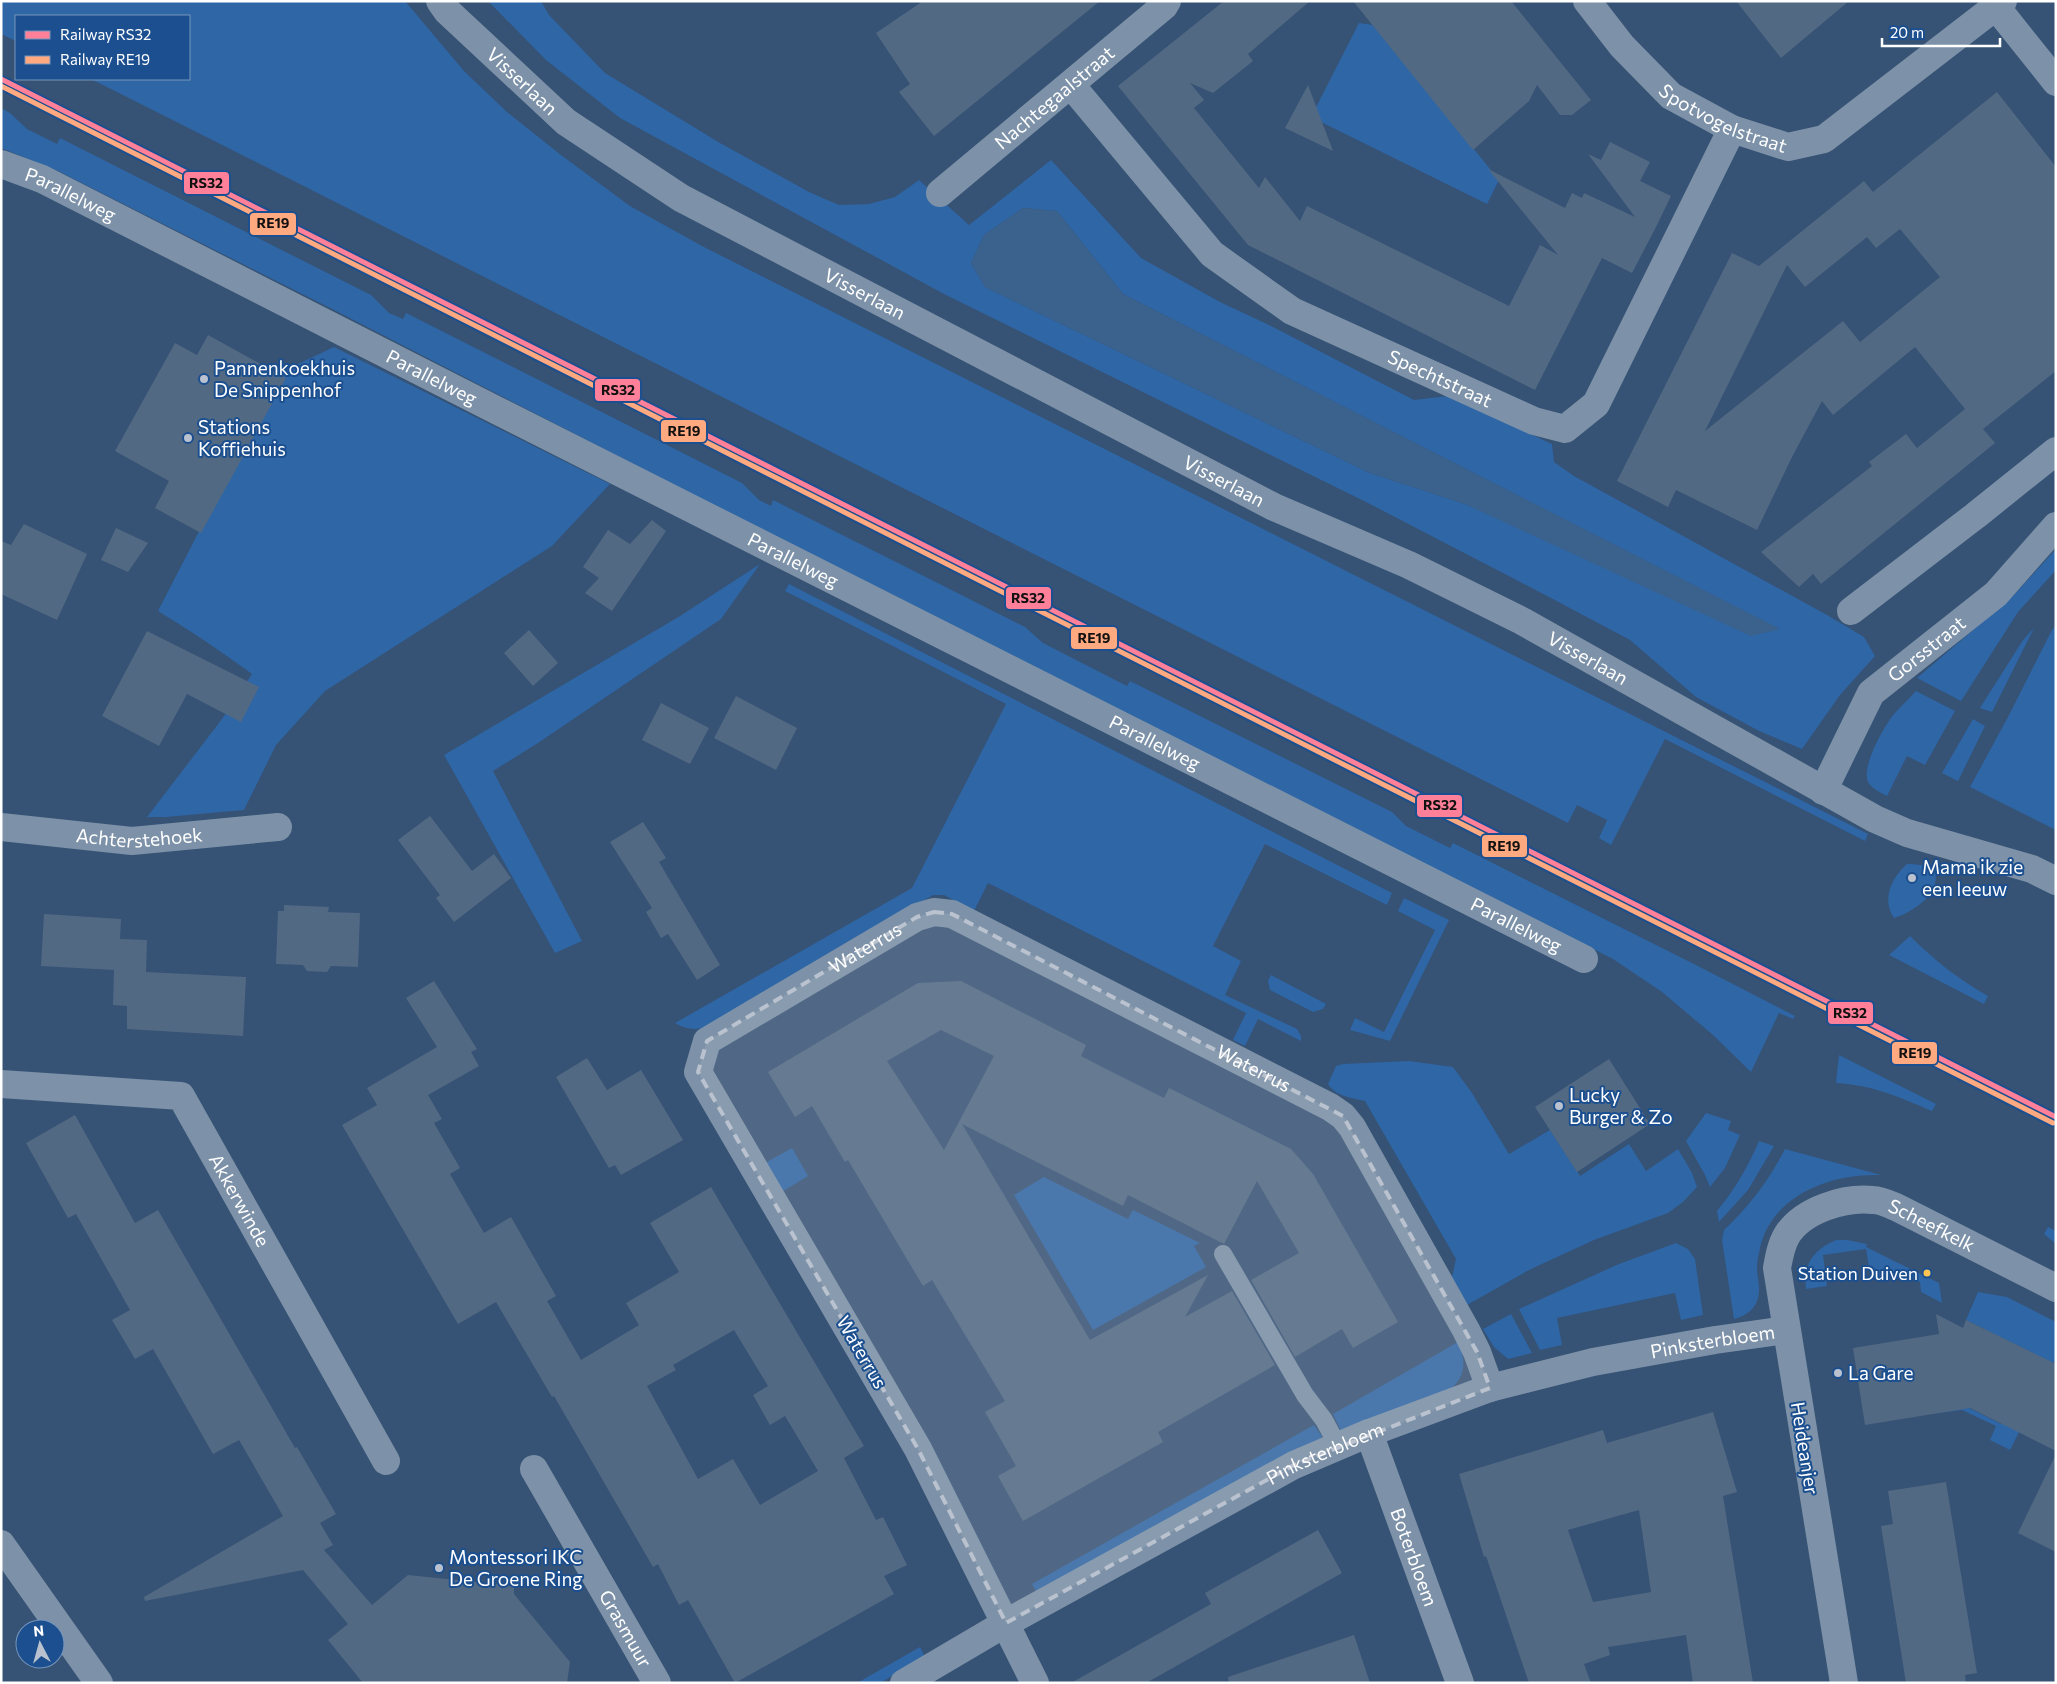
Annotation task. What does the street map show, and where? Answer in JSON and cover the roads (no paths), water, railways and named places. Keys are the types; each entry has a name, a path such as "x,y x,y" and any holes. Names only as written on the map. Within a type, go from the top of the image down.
{"street":[{"name":"Visserlaan","path":"440,1 447,12 566,122 681,198 1274,507 1409,565 1522,621 1876,819 1906,833 2032,869 2056,881"},
{"name":"Nachtegaalstraat","path":"940,193 1071,85 1164,6 1167,1"},
{"name":"Spotvogelstraat","path":"1587,1 1622,46 1671,96 1732,129 1788,147 1824,139 2000,4"},
{"path":"2000,4 2056,82"},
{"name":"Spechtstraat","path":"1071,85 1212,254 1292,311 1534,421 1565,429 1596,404 1732,129"},
{"name":"Parallelweg","path":"1,164 42,179 498,412 1584,959"},
{"path":"1851,611 2056,451"},
{"name":"Gorsstraat","path":"1823,791 1871,693 1996,594 2056,526"},
{"name":"Achterstehoek","path":"1,827 132,841 278,827"},
{"name":"Waterrus","path":"1035,1683 918,1448 698,1072 707,1041 917,917 934,912 952,914 1324,1103 1343,1116 1352,1127 1466,1330 1477,1352 1490,1388"},
{"name":"Akkerwinde","path":"1,1084 181,1096 386,1461"},
{"name":"Scheefkelk","path":"1802,1220 1824,1208 1850,1201 1874,1200 1898,1208 2056,1288"},
{"name":"Heideanjer","path":"1802,1220 1787,1235 1779,1254 1776,1268 1844,1683"},
{"name":"Pinksterbloem","path":"904,1683 1006,1623 1294,1466 1369,1433 1490,1388 1593,1362 1715,1340 1786,1330"},
{"name":"Boterbloem","path":"1369,1433 1460,1683"},
{"name":"Grasmuur","path":"534,1468 658,1683"},
{"path":"1,1544 99,1683"}],"lane":[{"path":"1222,1254 1305,1395 1324,1420 1338,1446"}],"rail line":[{"name":"RS32","path":"1,79 2056,1117"},
{"name":"RE19","path":"1,86 2053,1123"}],"place":[{"name":"Pannenkoekhuis De Snippenhof","path":"204,379"},
{"name":"Stations Koffiehuis","path":"188,438"},
{"name":"Mama ik zie een leeuw","path":"1912,878"},
{"name":"Lucky Burger & Zo","path":"1559,1106"},
{"name":"Station Duiven","path":"1927,1273"},
{"name":"La Gare","path":"1838,1373"},
{"name":"Montessori IKC De Groene Ring","path":"439,1568"}]}
